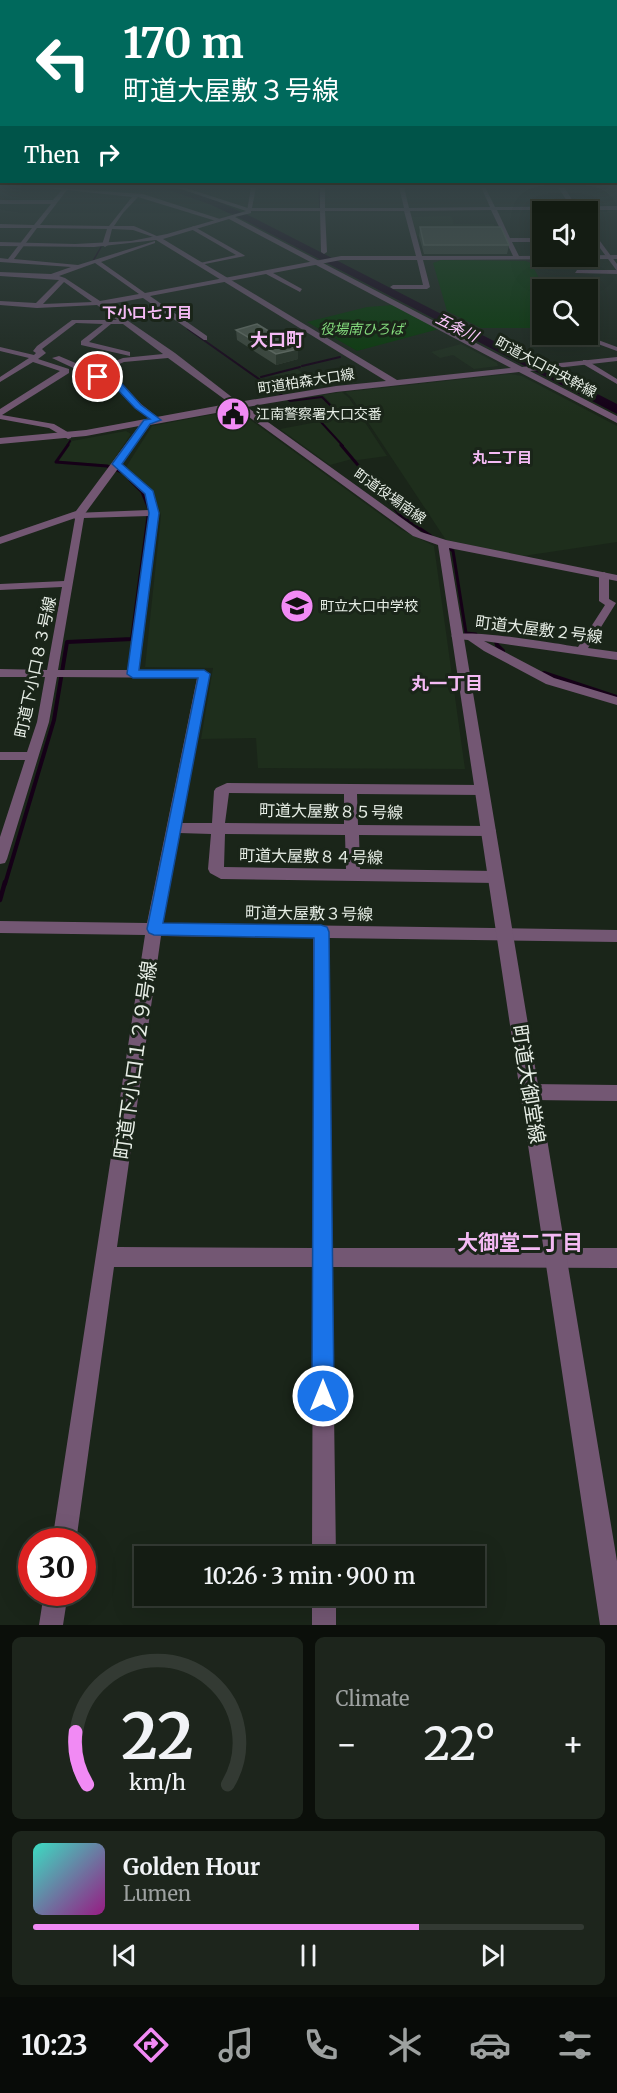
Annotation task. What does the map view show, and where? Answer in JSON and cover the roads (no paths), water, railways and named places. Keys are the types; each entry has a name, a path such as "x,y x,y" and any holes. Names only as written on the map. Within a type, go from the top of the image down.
{"street":[{"path":"44,263 81,266"},
{"path":"52,276 91,263"},
{"path":"95,263 204,338"},
{"path":"202,264 208,263"},
{"path":"0,303 37,306 98,304 316,263"},
{"name":"町道大口中央幹線","path":"322,263 524,368 617,420"},
{"path":"393,287 427,287 421,263"},
{"path":"202,264 394,382"},
{"path":"577,272 617,271"},
{"path":"267,272 300,290"},
{"path":"0,274 52,276 63,279 172,355 238,405"},
{"path":"37,306 63,279"},
{"path":"77,515 85,508 152,421 119,386 37,351 39,347 62,335 84,304"},
{"path":"74,321 125,322"},
{"path":"84,343 109,322"},
{"path":"62,335 127,357 139,365"},
{"path":"598,342 617,349"},
{"path":"0,350 66,371 0,415"},
{"path":"0,380 42,353"},
{"path":"92,373 127,357 172,355"},
{"name":"町道柏森大口線","path":"0,441 68,436 306,393 617,359"},
{"path":"586,362 617,382"},
{"name":"町道役場南線","path":"238,405 408,529 443,543 617,578"},
{"path":"0,415 51,426 68,436"},
{"path":"117,464 149,493 154,513 133,674"},
{"path":"0,541 77,515 154,513"},
{"name":"町道下小口８３号線","path":"0,859 43,722 80,519 77,515"},
{"name":"町道大御堂線","path":"443,543 464,636 482,790 614,1625"},
{"path":"582,651 611,603 604,601 604,575"},
{"path":"0,587 68,584"},
{"path":"464,636 550,681 617,701"},
{"name":"町道大屋敷２号線","path":"464,636 617,656"},
{"name":"町道下小口１２９号線","path":"0,674 204,674 154,929 66,1528"},
{"path":"0,756 32,756"},
{"name":"町道大屋敷８４号線","path":"482,790 227,788 221,791 215,868 221,873 496,877"},
{"path":"350,789 353,875"},
{"name":"町道大屋敷８５号線","path":"173,828 489,831"},
{"name":"町道大屋敷３号線","path":"0,927 617,936"},
{"path":"321,932 324,1546"},
{"path":"530,1092 617,1093"},
{"path":"106,1257 617,1257"},
{"path":"51,1625 54,1606"},
{"path":"324,1606 324,1625"}],"waterway":[{"name":"五条川","path":"333,263 617,410"},
{"path":"188,329 290,401 322,397 341,416 320,421 343,446"},
{"path":"302,366 340,357"},
{"path":"261,377 300,367"},
{"path":"67,446 70,441"},
{"path":"68,445 56,462 107,466 122,472"},
{"path":"341,445 400,515 431,536"},
{"path":"130,480 142,492 149,509 132,636"},
{"path":"445,545 453,551 466,633 476,634"},
{"path":"5,884 54,720 67,642 132,639 133,635"},
{"path":"495,638 497,645 503,651"},
{"path":"544,673 617,697"},
{"path":"0,900 5,882"}],"place":[{"name":"江南警察署大口交番","path":"233,414"},
{"name":"町立大口中学校","path":"297,606"}],"district":[{"name":"下小口七丁目","path":"147,312"},
{"name":"大口町","path":"277,339"},
{"name":"丸二丁目","path":"502,457"},
{"name":"丸一丁目","path":"447,683"},
{"name":"大御堂二丁目","path":"520,1242"}],"park label":[{"name":"役場南ひろば","path":"362,329"}]}
